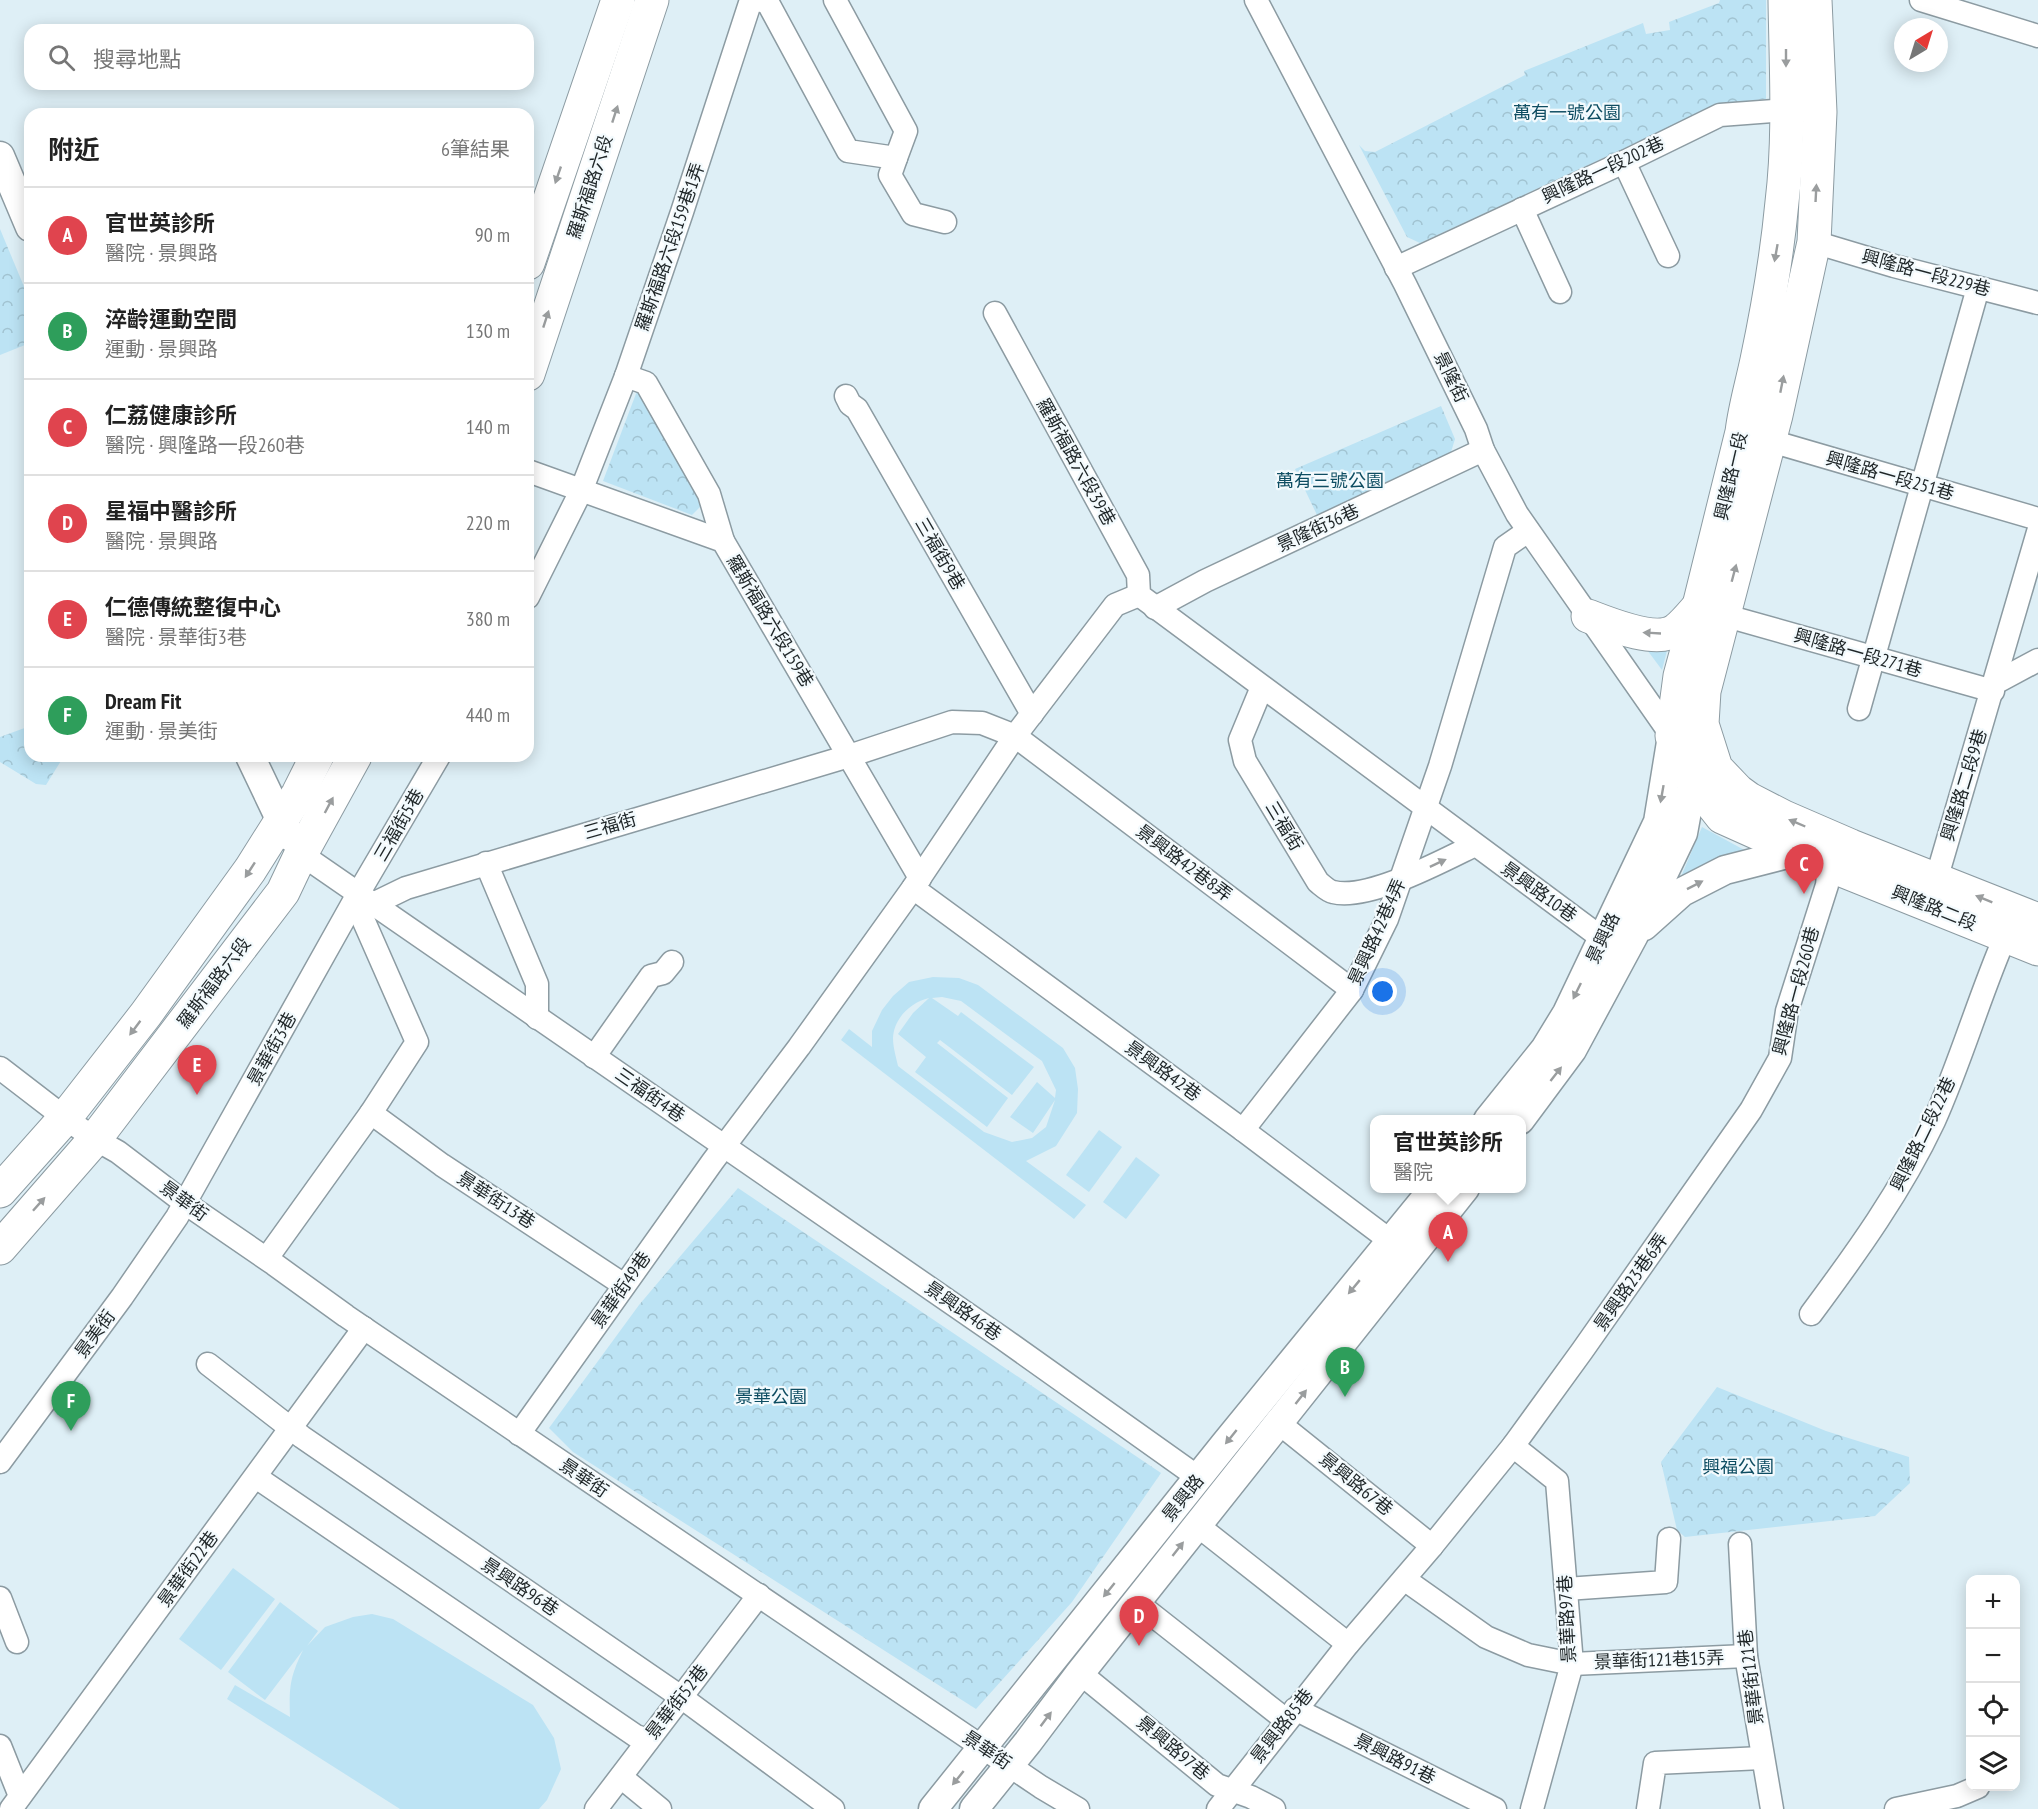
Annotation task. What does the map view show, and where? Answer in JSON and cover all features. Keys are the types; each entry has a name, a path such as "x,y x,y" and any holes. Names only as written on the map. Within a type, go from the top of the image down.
{"main road":[{"name":"羅斯福路六段","path":"534,245 618,0"},
{"name":"羅斯福路六段","path":"534,356 652,0"},
{"name":"興隆路一段","path":"1755,436 1745,408 1757,360 1783,198 1786,110 1785,0"},
{"name":"興隆路一段","path":"1696,753 1682,664 1711,611 1755,436 1776,415 1814,242 1820,112 1815,0"},
{"path":"1588,616 1634,632 1656,635 1674,632 1711,611"},
{"path":"1696,753 1722,817 1799,851 1840,855"},
{"path":"1696,753 1749,799 1784,817 1840,855"},
{"name":"羅斯福路六段","path":"0,1191 65,1118 113,1058 229,900 298,794 314,762"},
{"name":"羅斯福路六段","path":"0,1248 95,1139 283,892 301,854 352,762"},
{"name":"興隆路二段","path":"1840,855 1936,880 2038,920"},
{"name":"興隆路二段","path":"1840,855 2004,937 2038,949"}],"street":[{"name":"羅斯福路六段159巷1弄","path":"581,490 626,376 751,0"},
{"path":"759,0 768,3 849,151 896,158"},
{"path":"835,0 906,131 890,175 913,214 945,222"},
{"name":"景隆街","path":"1256,0 1396,268 1476,429 1483,450 1517,514 1588,616 1696,753"},
{"path":"1921,0 2038,36"},
{"name":"興隆路一段202巷","path":"1396,268 1720,115 1786,110 1820,112"},
{"path":"0,156 24,213"},
{"path":"1624,162 1668,256"},
{"path":"1522,209 1560,292"},
{"name":"興隆路一段229巷","path":"1814,242 1894,266 2038,303"},
{"path":"1858,709 1978,288"},
{"name":"羅斯福路六段39巷","path":"995,313 1138,575 1147,602"},
{"path":"626,376 646,383 709,494 723,541"},
{"name":"三福街9巷","path":"846,396 850,404 857,409 1032,714"},
{"name":"興隆路一段251巷","path":"1755,436 2038,519"},
{"name":"景隆街36巷","path":"1147,602 1205,581 1483,450"},
{"name":"羅斯福路六段159巷","path":"534,473 723,541 849,756"},
{"path":"534,585 581,490"},
{"path":"725,1147 917,883 1015,736 1115,605 1147,602 1425,808 1440,766 1505,547 1528,531"},
{"name":"興隆路二段9巷","path":"1936,880 2038,532"},
{"name":"興隆路一段271巷","path":"1711,611 1874,658 1994,687"},
{"path":"1994,687 2038,660"},
{"name":"三福街","path":"1262,687 1240,740 1245,762 1318,882 1331,892 1349,894 1401,880"},
{"name":"三福街","path":"362,900 849,756 952,722 982,723 1015,736"},
{"name":"景興路42巷8弄","path":"1015,736 1352,990"},
{"name":"景興路","path":"1523,1115 1572,1050 1634,935 1683,832 1696,753"},
{"name":"景興路","path":"1491,1115 1545,1049 1567,1013 1658,822 1696,753"},
{"path":"849,756 917,883"},
{"path":"253,762 281,821 301,854"},
{"name":"三福街5巷","path":"362,900 436,762"},
{"name":"景興路10巷","path":"1425,808 1603,939"},
{"name":"景興路42巷4弄","path":"1243,1130 1352,990 1386,919 1425,808"},
{"path":"1401,880 1475,845"},
{"path":"1634,935 1682,892 1714,875 1735,867 1799,851"},
{"name":"三福街4巷","path":"301,854 362,900 725,1147"},
{"name":"興隆路一段260巷","path":"1729,1140 1751,1110 1780,1058 1787,1011 1827,885 1840,855"},
{"path":"486,863 537,984 537,1017"},
{"name":"景興路42巷","path":"917,883 1401,1249"},
{"path":"267,1258 370,1113 417,1042 362,900"},
{"name":"景華街3巷","path":"185,1203 362,900"},
{"name":"興隆路二段22巷","path":"1811,1314 1886,1209 1913,1164 1944,1096 2004,937"},
{"path":"594,1057 651,976 663,973 672,962"},
{"name":"景華街","path":"0,1068 65,1118 124,1156 185,1203 267,1258 364,1328 1078,1809"},
{"name":"景華街13巷","path":"370,1113 442,1165 624,1285"},
{"name":"景興路23巷6弄","path":"1513,1446 1589,1342 1729,1140"},
{"name":"景華街49巷","path":"519,1434 725,1147"},
{"name":"景興路46巷","path":"725,1147 1002,1338 1199,1478"},
{"name":"景興路","path":"974,1809 1080,1672 1280,1424 1401,1249 1431,1193"},
{"name":"景興路","path":"933,1809 1199,1478 1401,1249 1460,1193"},
{"name":"景美街","path":"0,1462 122,1297 185,1203"},
{"name":"景華街22巷","path":"15,1803 364,1328"},
{"name":"景興路96巷","path":"208,1364 312,1444 681,1697 833,1809"},
{"name":"景興路67巷","path":"1280,1424 1432,1546"},
{"name":"景興路85巷","path":"1225,1800 1291,1714 1513,1446"},
{"name":"景華路97巷","path":"1513,1446 1557,1481 1572,1664 1532,1809"},
{"path":"256,1477 636,1736 648,1740"},
{"path":"1197,1525 1348,1644"},
{"path":"1566,1589 1666,1581 1669,1539"},
{"name":"景華街121巷","path":"1740,1544 1746,1656 1772,1809"},
{"path":"1404,1579 1486,1637 1528,1655 1572,1664"},
{"name":"景華街52巷","path":"596,1809 759,1595"},
{"path":"0,1598 17,1642"},
{"name":"景興路91巷","path":"1136,1602 1291,1714 1495,1809"},
{"name":"景華街121巷15弄","path":"1572,1664 1746,1656"},
{"name":"景興路97巷","path":"1080,1672 1217,1785 1225,1800 1251,1797 1274,1809"},
{"path":"0,1746 15,1803"},
{"path":"1648,1809 1655,1762 1762,1758"},
{"path":"621,1778 660,1809"},
{"path":"1896,1809 1957,1796 1969,1791"}],"green space":[{"name":"萬有一號公園","path":"1720,0 1766,0 1766,99 1720,104 1420,243 1407,237 1359,145 1365,151 1375,152 1525,75 1524,71 1643,23 1646,34 1670,30 1669,22 1719,3"},
{"path":"0,229 24,287 24,345 0,355"},
{"path":"637,391 702,505 692,515 603,481"},
{"name":"萬有三號公園","path":"1441,406 1455,439 1451,452 1317,515 1295,469"},
{"path":"1639,639 1670,639 1662,670"},
{"path":"24,728 24,762 60,762 46,785 36,784 0,762 0,737"},
{"path":"1702,827 1748,852 1680,879"},
{"path":"933,977 959,978 978,985 1063,1048 1075,1068 1078,1089 1077,1113 1056,1146 1026,1161 1086,1205 1074,1219 841,1040 849,1029 872,1047 872,1031 882,1010 909,982","holes":["942,997 961,1001 1042,1061 1056,1090 1055,1098 1037,1082 1010,1117 1033,1133 1055,1100 1046,1127 1032,1138 1012,1142 984,1132 898,1066 893,1038 897,1024 910,1007 929,998 913,1013 898,1034 926,1057 915,1072 987,1127 1008,1098 937,1043 940,1040 1012,1095 1034,1067 961,1012 958,1016 932,998"]},
{"path":"1099,1130 1122,1147 1089,1192 1066,1175"},
{"path":"1136,1157 1160,1175 1126,1219 1103,1202"},
{"name":"景華公園","path":"738,1188 1161,1473 1072,1602 976,1709 573,1452 549,1428 639,1305"},
{"name":"興福公園","path":"1717,1387 1826,1431 1909,1457 1910,1483 1875,1516 1685,1537 1677,1530 1661,1462"},
{"path":"233,1568 275,1599 221,1670 179,1639"},
{"path":"280,1602 318,1631 307,1646 325,1627 353,1617 372,1614 393,1619 533,1705 554,1738 561,1769 547,1800 539,1809 400,1809 227,1699 235,1685 290,1717 291,1682 303,1650 265,1700 228,1672"}],"place":[{"name":"仁荔健康診所","path":"1804,894"},
{"name":"仁德傳統整復中心","path":"197,1095"},
{"name":"官世英診所","path":"1448,1262"},
{"name":"淬齡運動空間","path":"1345,1397"},
{"name":"Dream Fit","path":"71,1431"},
{"name":"星福中醫診所","path":"1139,1646"}]}
